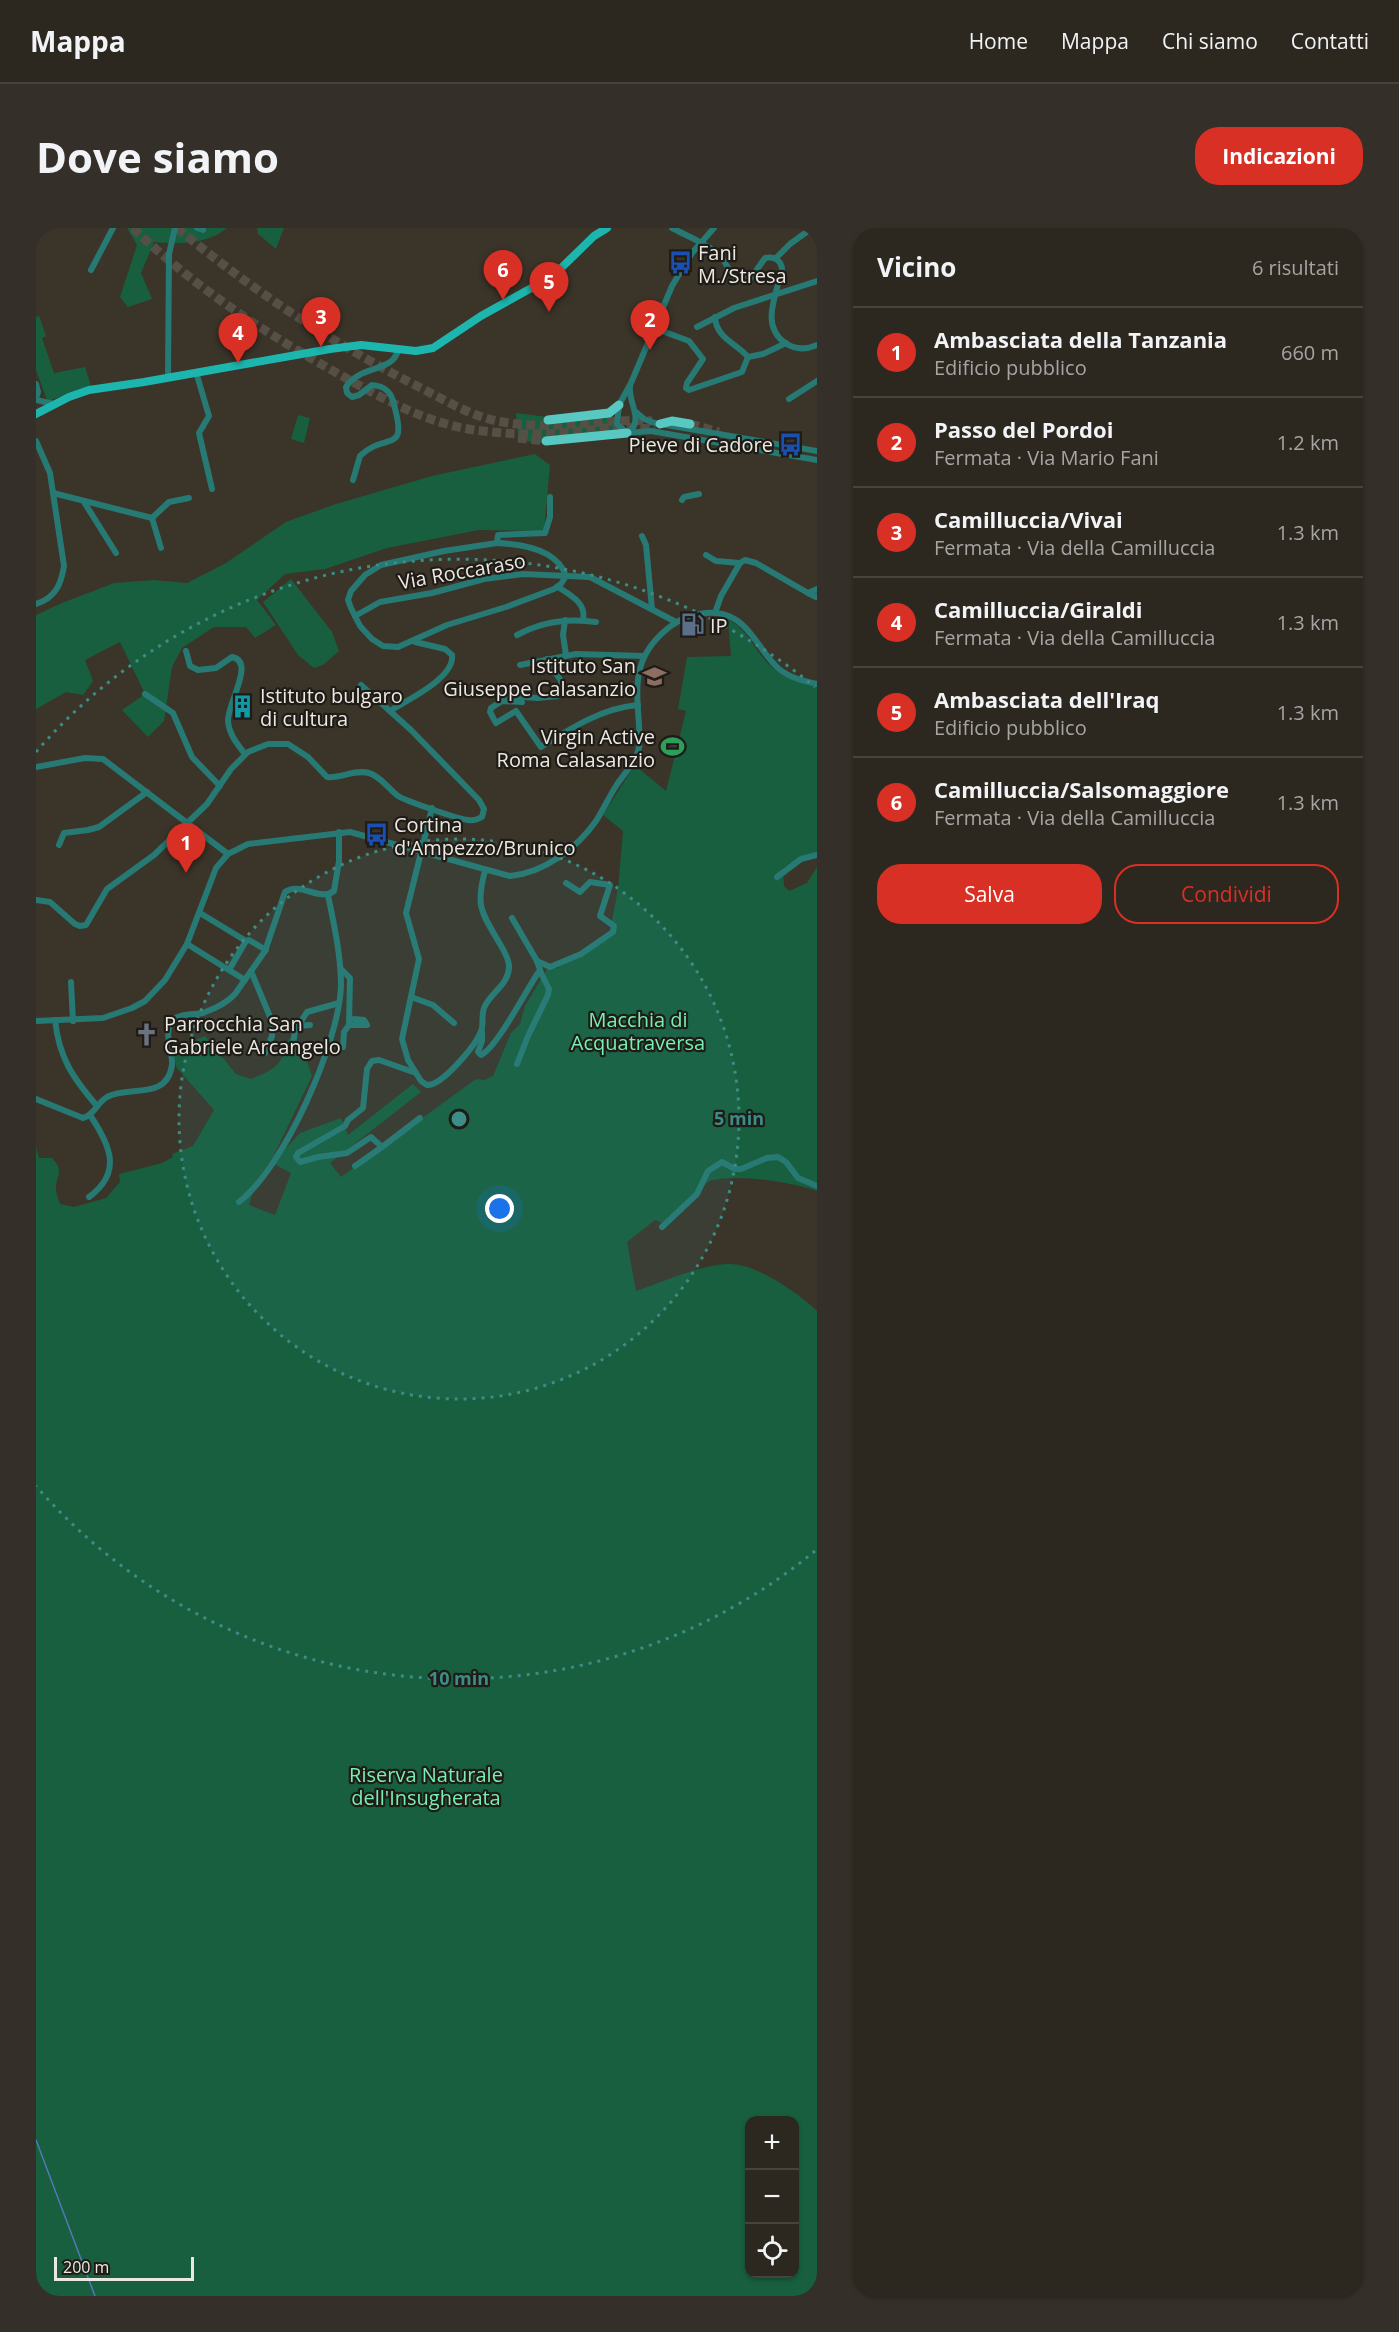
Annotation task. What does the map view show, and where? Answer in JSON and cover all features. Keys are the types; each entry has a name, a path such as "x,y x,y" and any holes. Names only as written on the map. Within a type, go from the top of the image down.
{"highway":[{"path":"548,420 609,413 621,401"},
{"path":"660,424 672,421 690,424"},
{"path":"546,441 628,433"}],"main road":[{"path":"36,414 89,390 356,345 421,351 436,346 481,316 557,273 594,236 607,228"}],"street":[{"path":"91,270 113,228"},
{"path":"168,378 169,254 175,228"},
{"path":"672,228 718,253 734,277 741,280 751,278 763,259 776,258"},
{"path":"714,228 700,243 675,280 621,401 616,422 628,433 653,432 817,460"},
{"path":"776,258 812,228"},
{"path":"776,258 782,268 772,322 775,332 786,343 801,349 817,345"},
{"path":"697,327 734,308 817,281"},
{"path":"715,317 719,333 748,357"},
{"path":"654,328 689,340 703,359 687,383 688,390 742,372 748,357"},
{"path":"748,357 763,354 786,343"},
{"path":"353,480 360,456 393,439 398,433 399,424 391,394 386,389 372,385 352,397 348,395 346,387 350,381 365,371 390,364 396,359 398,350"},
{"path":"196,372 209,416 199,433 212,489"},
{"path":"789,399 817,381"},
{"path":"631,383 631,401"},
{"path":"36,384 38,392 36,399 54,404"},
{"path":"621,401 628,397 636,412 646,421 817,451"},
{"path":"628,433 636,423 636,412"},
{"path":"732,446 734,437"},
{"path":"36,441 48,464 64,566 63,575 54,595 36,604"},
{"path":"53,493 152,518"},
{"path":"682,500 684,497 699,494"},
{"path":"497,543 498,535 545,533 550,517 550,497"},
{"path":"152,518 169,502 189,498"},
{"path":"84,501 116,553"},
{"path":"152,518 161,548"},
{"path":"642,536 646,545 652,609"},
{"path":"497,543 517,545 551,556 561,564 566,576 558,587 506,607 447,625 414,642 398,647 380,645 364,632 348,600 350,593 365,575 376,567 403,559 497,543"},
{"path":"706,555 716,561 740,563 748,560 817,596"},
{"path":"715,613 721,596 740,563"},
{"name":"Via Roccaraso","path":"355,616 381,602 432,593 484,579 523,574 593,578 676,622"},
{"path":"558,587 573,597 581,606 584,612 583,620"},
{"path":"808,593 817,589"},
{"path":"36,1021 73,1021 109,1017 140,1004 162,982 187,944 214,870 228,854 252,843 339,832 359,834 485,871 510,876 525,874 558,857 580,839 597,819 637,754 637,676 644,656 658,637 676,622 694,615 715,613 732,618 746,627 783,672 817,684"},
{"path":"565,621 563,638 566,655"},
{"path":"517,635 534,627 565,621 596,622"},
{"path":"390,711 437,681 448,670 452,662 452,655 447,650 414,642"},
{"path":"186,651 190,666 198,670 216,668 232,657 241,662 241,675 229,708 228,720 231,734 245,754"},
{"path":"520,665 566,655 644,656"},
{"path":"502,695 537,698 558,696 561,692 561,681 547,664 547,658"},
{"path":"36,900 49,901 75,924 85,926 107,889 154,855 207,804 231,768 245,754 268,744 288,744 308,757 327,777 358,772 369,773 403,799 456,818 472,821 482,817 484,811 482,804 476,796 361,685"},
{"path":"145,694 173,712 192,757 220,786"},
{"path":"522,702 502,701 491,708 490,712 496,723 516,711 541,747 609,709 638,705"},
{"path":"672,743 686,742"},
{"path":"36,767 97,758 108,763 228,854"},
{"path":"59,845 64,833 99,827 147,792"},
{"path":"432,808 406,913 419,955 402,1031 406,1056 416,1073 427,1085 438,1083 472,1048 481,1031 485,1006 505,982 509,968 505,952 480,906 485,871"},
{"path":"36,1099 79,1118 86,1118 112,1095 149,1090 163,1083 171,1066 168,1030 171,1022 180,1016 208,1011 229,1000 266,950 287,891 296,888 328,895 333,892 336,886 339,832"},
{"path":"777,877 801,859 817,855"},
{"path":"537,961 550,967 581,954 613,932 614,926 600,916 610,885 590,882 580,892 566,883"},
{"path":"239,1202 268,1173 288,1138 324,1062 339,1003 340,969 339,951 328,895"},
{"path":"200,913 246,941 249,940 266,950"},
{"path":"512,918 537,961 549,989 517,1064"},
{"path":"229,970 246,941"},
{"path":"187,944 245,980"},
{"path":"340,969 350,978 349,1025 344,1032 342,1047"},
{"path":"251,971 273,1024 272,1036 265,1053"},
{"path":"481,1031 483,1039 478,1052 481,1055 492,1046 528,987 538,973 541,973"},
{"path":"71,982 73,1021"},
{"path":"411,997 433,1005 454,1023"},
{"path":"293,1044 294,1033 310,1011 339,1003"},
{"path":"349,1025 365,1026 368,1023 354,1019"},
{"path":"55,1020 66,1065 78,1084 97,1106"},
{"path":"298,1026 310,1024"},
{"path":"382,1147 371,1137 348,1153 318,1156 300,1162 296,1157 298,1153 345,1126 348,1120 363,1108 367,1069 372,1061 379,1060 416,1073"},
{"path":"89,1197 104,1183 111,1161 109,1151 90,1115"},
{"path":"355,1166 420,1118"},
{"path":"662,1227 697,1194 710,1169 722,1162 741,1169 768,1158 777,1157 786,1162 798,1178 817,1186"}],"green space":[{"path":"127,228 227,228 211,238 192,242 154,242 141,273 152,299 128,307 120,297 137,245"},
{"path":"257,228 284,228 276,249 258,234"},
{"path":"39,316 46,336 42,338 54,373 85,367 91,386 47,400 36,370 36,317"},
{"path":"516,413 548,417 613,415 612,422 616,430 555,442 530,442 518,439"},
{"path":"298,415 310,418 304,443 291,439"},
{"path":"535,454 550,465 544,531 479,530 387,548 325,569 285,574 257,600 276,625 255,638 246,627 214,627 182,648 172,667 164,721 148,737 122,710 145,694 120,642 85,660 93,681 83,695 66,692 36,709 36,615 114,583 154,580 187,583 226,563 286,522 336,504 432,476"},
{"path":"291,579 332,632 339,651 323,665 314,668 298,655 263,602"},
{"name":"Riserva Naturale dell'Insugherata","path":"728,619 742,630 761,656 778,672 794,680 817,686 817,854 803,856 783,868 784,886 789,891 807,883 817,867 817,1191 748,1178 709,1181 662,1223 655,1220 627,1242 636,1291 707,1267 740,1265 776,1280 817,1311 817,2296 36,2296 36,1147 39,1158 52,1158 58,1167 56,1190 60,1204 74,1207 106,1198 120,1182 119,1174 162,1163 173,1157 172,1154 193,1146 214,1110 176,1067 173,1049 205,1036 236,1074 251,1079 277,1065 292,1036 301,1044 312,1076 272,1159 256,1181 249,1205 275,1215 291,1173 272,1163 300,1133 341,1118 348,1135 413,1084 421,1092 330,1163 341,1177 476,1079 485,1080 493,1076 511,1033 520,1024 525,1006 547,969 558,968 561,962 609,936 618,889 623,831 603,815 631,771 637,767 666,791 686,711 678,709 687,657 731,656"}],"waterway":[{"path":"36,2140 95,2296"}],"tunnel":[{"path":"133,228 181,271 260,327 360,386 428,418 464,428 511,433 550,434 619,428 655,430"},
{"path":"177,228 235,274 296,316 390,372 472,413 493,420 540,425 652,421"},
{"path":"690,424 719,432"},
{"path":"518,438 546,441"}],"place":[{"name":"Fani M./Stresa","path":"680,263"},
{"name":"Camilluccia/Salsomaggiore","path":"503,300"},
{"name":"Ambasciata dell'Iraq","path":"549,312"},
{"name":"Camilluccia/Vivai","path":"321,347"},
{"name":"Passo del Pordoi","path":"650,350"},
{"name":"Camilluccia/Giraldi","path":"238,363"},
{"name":"Pieve di Cadore","path":"791,444"},
{"name":"IP","path":"692,625"},
{"name":"Istituto San Giuseppe Calasanzio","path":"654,677"},
{"name":"Istituto bulgaro di cultura","path":"242,707"},
{"name":"Virgin Active Roma Calasanzio","path":"673,747"},
{"name":"Cortina d'Ampezzo/Brunico","path":"376,835"},
{"name":"Ambasciata della Tanzania","path":"186,873"},
{"name":"Parrocchia San Gabriele Arcangelo","path":"146,1034"}],"park label":[{"name":"Macchia di Acquatraversa","path":"638,1030"}]}
